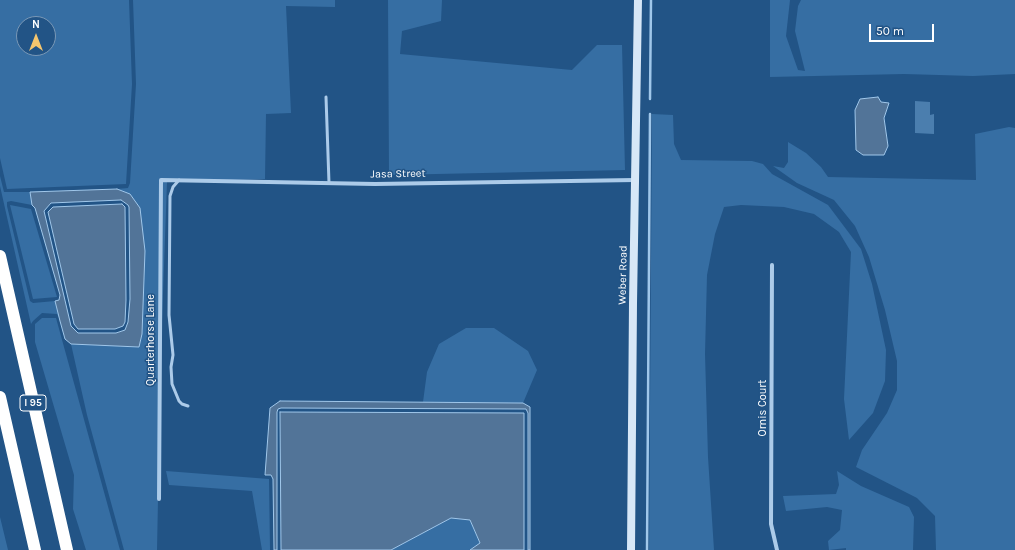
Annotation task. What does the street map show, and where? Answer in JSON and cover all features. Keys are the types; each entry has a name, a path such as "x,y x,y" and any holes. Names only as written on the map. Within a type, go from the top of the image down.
{"highway":[{"name":"I 95","path":"0,256 67,550"},
{"name":"I 95","path":"0,397 35,550"}],"street":[{"name":"Weber Road","path":"631,550 638,0"},
{"name":"Jasa Street","path":"161,180 375,184 636,180"},
{"name":"Quarterhorse Lane","path":"159,500 161,180"},
{"name":"Ornis Court","path":"772,265 771,524 777,550"}],"lane":[{"path":"326,97 329,183"},
{"path":"178,180 173,187 170,196 169,315 173,355 171,367 172,384 179,401 188,406"}],"shaded area":[{"path":"0,0 129,0 132,84 126,184 7,189 0,158"},
{"path":"133,0 335,0 335,7 286,6 291,113 266,114 265,179 167,182 161,349 157,550 124,550 87,415 71,344 139,347 142,334 145,251 130,194 117,189 128,188 130,183 136,84"},
{"path":"388,0 442,0 441,21 402,31 400,54 572,70 597,45 622,45 625,170 389,175"},
{"path":"770,0 790,0 786,36 798,70 805,71 795,31 798,6 801,0 1015,0 1015,74 973,76 904,74 770,77"},
{"path":"878,97 881,102 889,103 884,118 888,146 884,155 863,155 856,150 855,110 860,99"},
{"path":"652,114 673,115 674,144 681,160 752,161 763,164 772,174 828,205 861,249 872,284 886,350 885,381 873,413 849,440 844,399 851,252 839,232 814,214 784,207 741,205 724,207 715,234 707,275 705,354 708,457 714,550 649,550"},
{"path":"1009,127 1015,128 1015,550 936,550 935,516 917,498 856,467 862,450 887,413 897,390 897,361 885,310 869,257 855,226 834,200 797,183 773,166 784,168 788,162 788,142 806,153 821,167 828,177 976,180 975,134"},
{"path":"0,176 4,192 30,192 32,205 11,201 7,202 7,206 30,301 33,303 55,301 60,320 57,314 42,313 31,324 0,186"},
{"path":"117,189 130,194 140,208 145,251 142,334 139,347 71,344 65,339 55,301 59,300 60,295 35,208 32,205 30,192","holes":["121,200 128,205 130,299 128,322 125,330 116,333 78,333 71,326 44,211 51,203"]},
{"path":"122,204 125,207 125,322 123,326 115,329 78,329 74,324 48,212 53,207"},
{"path":"10,205 31,209 57,297 33,299"},
{"path":"42,318 56,318 120,550 86,550 73,509 74,475 35,342 35,324"},
{"path":"466,328 494,328 528,351 537,370 523,403 423,402 427,372 439,344"},
{"path":"280,401 523,403 530,407 530,550 528,550 528,413 526,409 281,408 278,409 277,412 277,550 274,550 273,479 271,475 265,475 270,408"},
{"path":"280,412 524,413 524,550 470,550 480,543 470,520 451,518 391,550 281,550"},
{"path":"166,471 269,479 270,550 262,550 252,491 169,485"},
{"path":"837,471 861,486 909,507 914,517 913,550 846,550 846,548 829,550 828,541 840,530 842,510 827,507 786,511 783,496 836,494 839,485"},
{"path":"0,517 8,550 0,550"},
{"path":"451,518 470,520 480,544 470,550 391,550"}],"building":[{"path":"915,101 930,102 930,115 934,114 934,134 915,133"}],"waterway":[{"path":"650,99 651,0"},
{"path":"647,550 650,114"}]}
